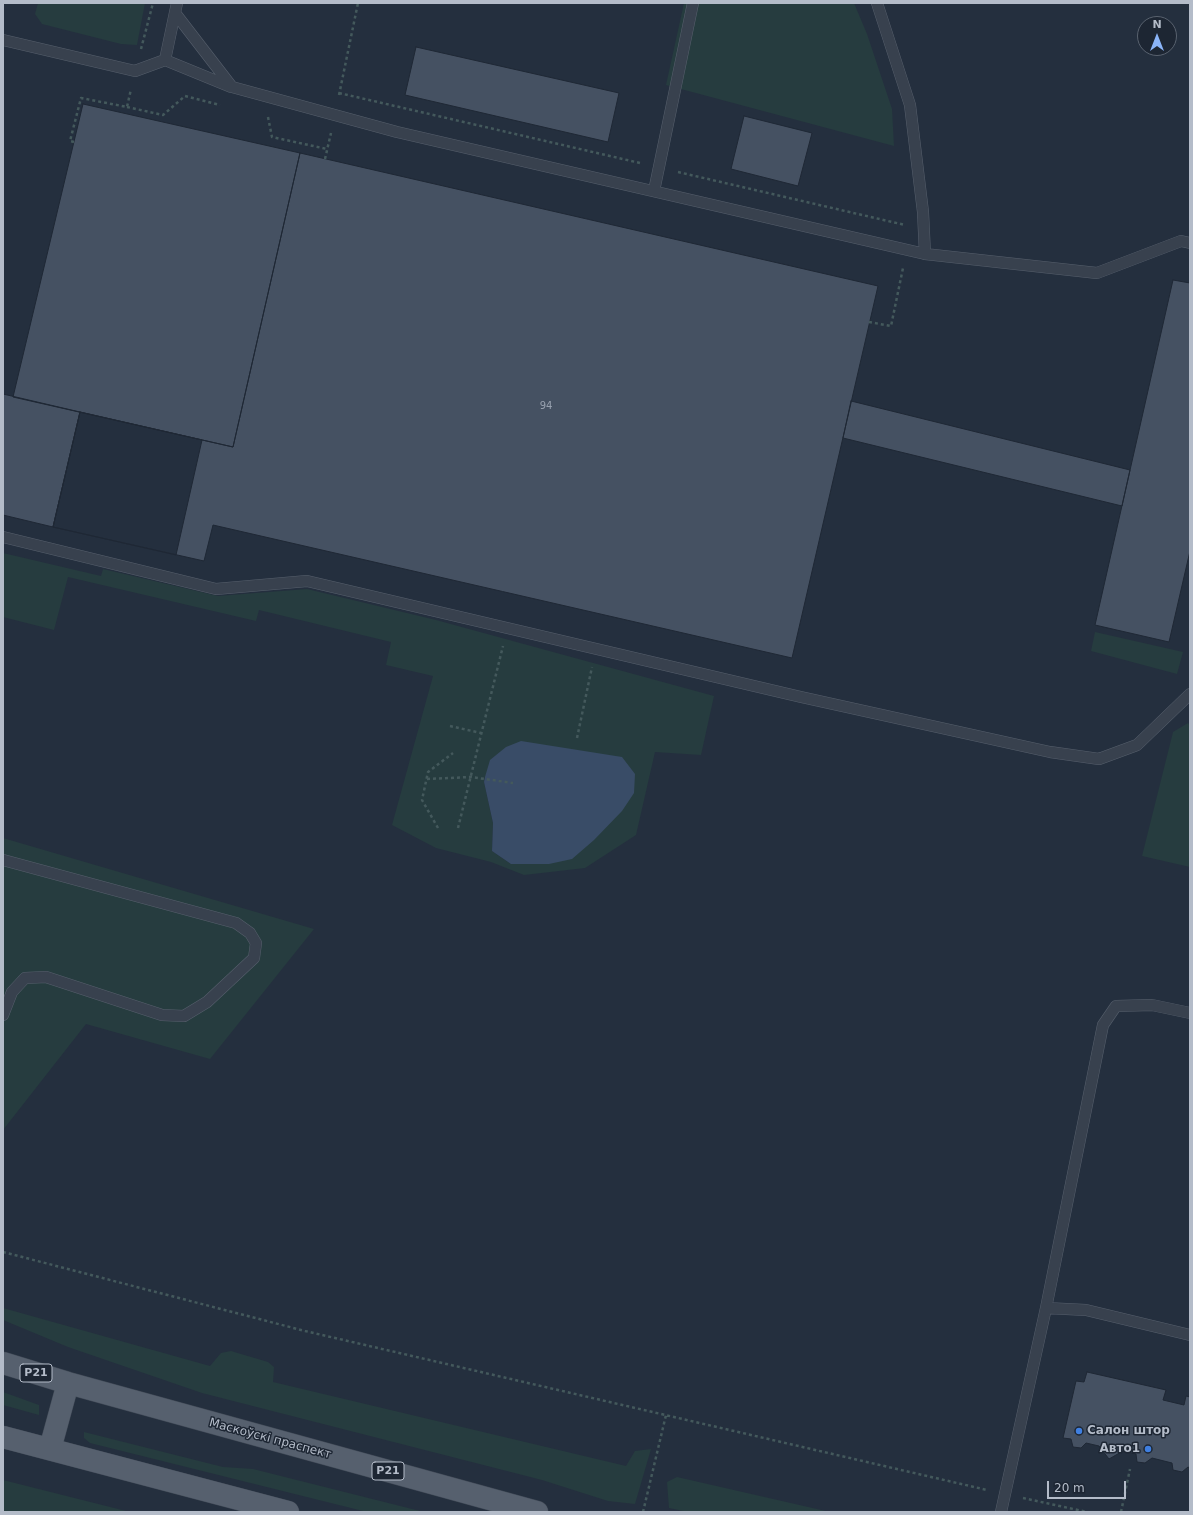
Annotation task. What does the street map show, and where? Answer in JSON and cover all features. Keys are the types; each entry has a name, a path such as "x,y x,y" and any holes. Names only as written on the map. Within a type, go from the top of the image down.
{"main road":[{"name":"Маскоўскі праспект","path":"3,1363 68,1383 537,1512"},
{"path":"50,1449 68,1383"},
{"path":"3,1437 288,1512"}],"lane":[{"path":"654,191 694,3"},
{"path":"877,3 910,105 923,212 925,254"},
{"path":"165,60 176,8"},
{"path":"176,8 232,87"},
{"path":"3,40 135,72 165,60 232,87 335,115 925,254 1097,273 1181,241 1190,243"},
{"path":"3,537 216,589 306,581 596,649 1050,752 1099,759 1137,745 1190,694"},
{"path":"3,860 236,923 250,933 256,943 254,958 207,1002 184,1016 162,1015 46,978 25,978 12,992 3,1015"},
{"path":"1001,1512 1046,1308 1103,1025 1116,1006 1152,1005 1190,1013"},
{"path":"1046,1308 1086,1310 1190,1335"}],"path":[{"path":"325,159 358,3"},
{"path":"339,93 911,226 891,326 869,322"},
{"path":"127,107 163,115 185,96 225,106"},
{"path":"261,116 268,118 272,137 327,150"},
{"path":"458,828 508,628"},
{"path":"577,738 596,649"},
{"path":"450,726 481,734"},
{"path":"438,828 422,800 428,772 453,753"},
{"path":"427,779 471,777 513,782"},
{"path":"3,1252 305,1332 1087,1512"},
{"path":"643,1512 666,1415"},
{"path":"1121,1512 1130,1470"}],"green space":[{"path":"38,3 145,3 137,45 121,44 42,24 35,14"},
{"path":"684,3 854,3 867,34 892,109 894,146 666,85"},
{"path":"3,553 101,576 103,569 218,596 307,589 436,620 714,696 701,755 655,752 636,835 585,868 524,875 491,862 436,848 392,825 433,676 386,665 391,642 259,610 256,621 68,577 54,630 3,617","holes":["485,777 511,864 492,851 493,823 484,782"]},
{"path":"1095,632 1183,652 1177,674 1091,651"},
{"path":"1188,723 1190,726 1190,867 1142,856 1173,732"},
{"path":"3,838 314,929 210,1059 86,1024 3,1130"},
{"path":"3,1308 210,1366 221,1353 231,1351 268,1362 274,1367 273,1382 626,1466 635,1451 651,1449 635,1504 608,1501 542,1480 202,1393 68,1347 3,1320"},
{"path":"3,1392 39,1405 39,1415 3,1405"},
{"path":"84,1432 223,1467 253,1469 424,1512 367,1512 90,1443 84,1438"},
{"path":"677,1477 830,1512 688,1512 669,1508 667,1482"},
{"path":"3,1480 130,1512 3,1512"}],"water":[{"path":"521,741 622,757 635,774 634,793 622,811 594,840 572,859 549,864 511,864 492,851 493,823 484,782 485,777 490,760 506,747"}],"building":[{"path":"416,47 619,93 608,142 405,95"},
{"path":"83,104 300,153 233,447 13,397"},
{"path":"744,116 812,133 798,186 731,169"},
{"path":"300,153 878,286 792,658 213,525 204,561 53,527 80,412 233,447"},
{"path":"1173,280 1190,283 1190,551 1169,642 1095,625"},
{"path":"3,394 80,412 53,527 3,515"},
{"path":"851,401 1130,470 1122,506 843,438"},
{"path":"80,412 202,440 176,555 53,527"},
{"path":"1087,1372 1166,1390 1163,1400 1184,1405 1186,1396 1190,1397 1190,1468 1188,1467 1182,1472 1173,1470 1172,1463 1152,1458 1145,1463 1137,1462 1136,1454 1123,1451 1109,1459 1099,1446 1086,1443 1081,1448 1073,1447 1071,1439 1063,1438 1076,1381 1084,1382"}],"place":[{"name":"Салон штор","path":"1079,1431"},
{"name":"Авто1","path":"1148,1449"}]}
